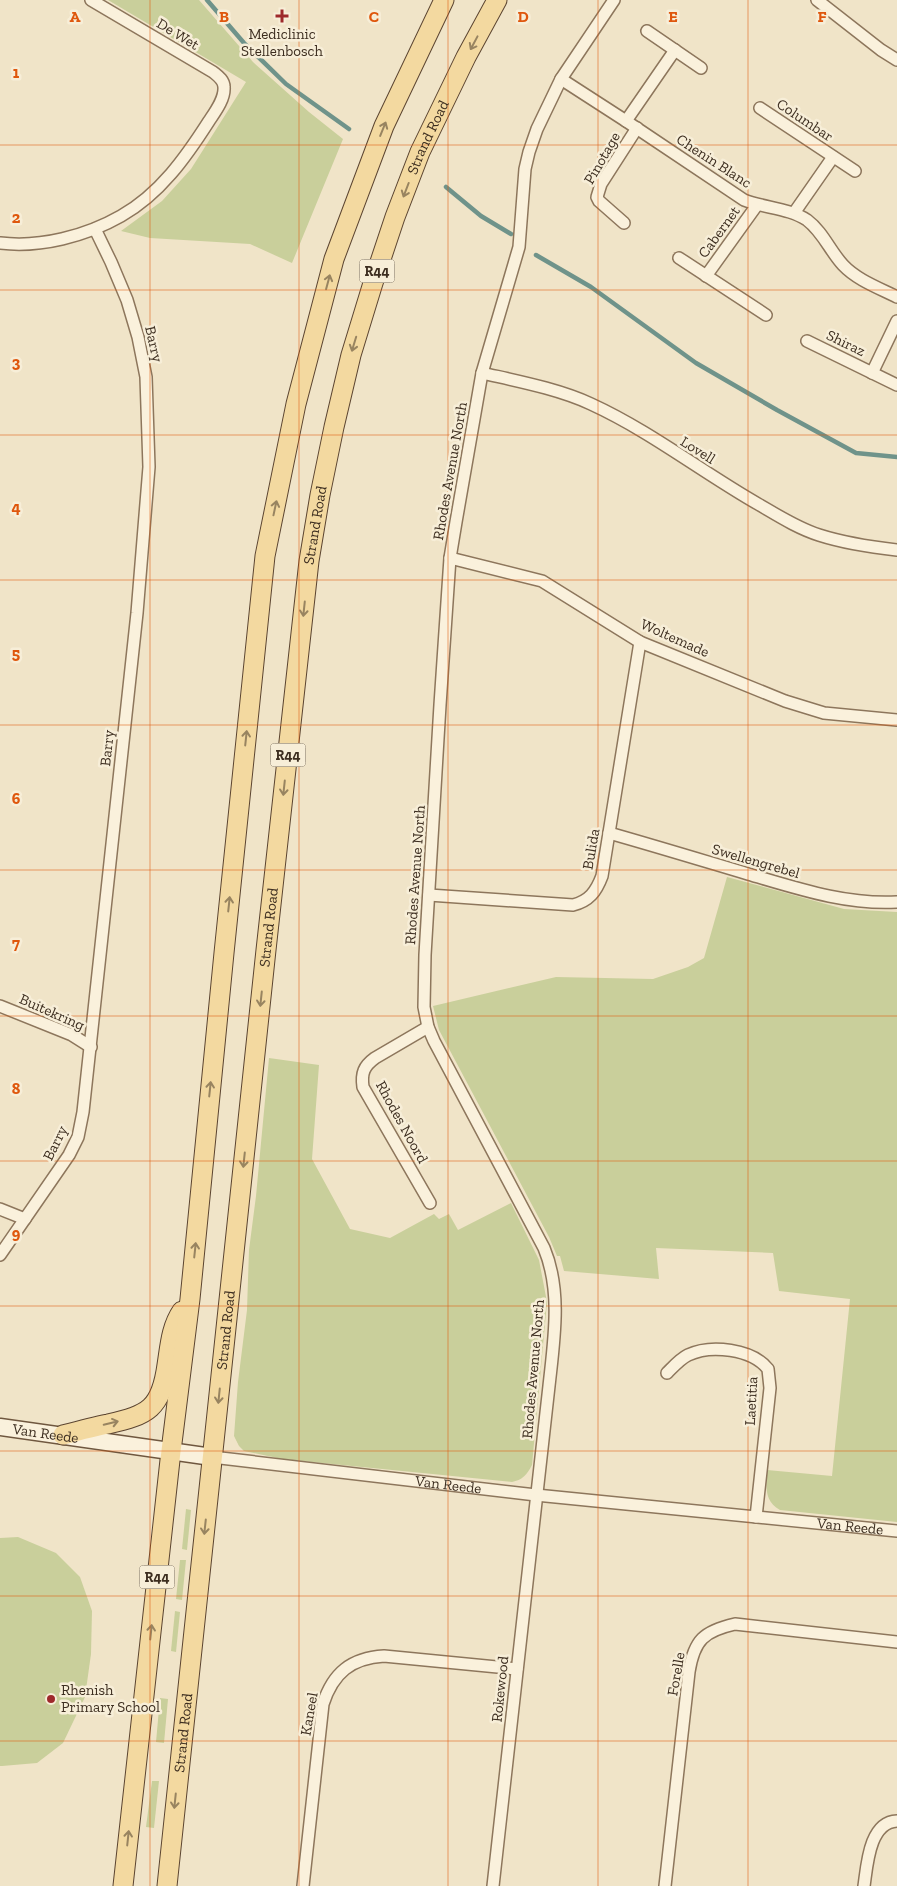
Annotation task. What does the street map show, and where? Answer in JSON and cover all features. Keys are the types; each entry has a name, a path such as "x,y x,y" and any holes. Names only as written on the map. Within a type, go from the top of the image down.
{"main road":[{"path":"409,74 413,55 434,0"},
{"name":"R44","path":"123,1886 170,1451 190,1299 265,556 296,404 334,259 384,126 444,0"},
{"name":"Strand Road","path":"167,1886 308,571 322,485 351,354 395,217 420,152 466,57 497,0"},
{"path":"63,1435 140,1416 151,1407 160,1396 166,1375 173,1330 177,1319 190,1299"}],"street":[{"name":"De Wet","path":"92,0 221,78 224,85 223,94 217,108 188,154 168,178 122,216 95,229"},
{"name":"Rhodes Avenue North","path":"536,1495 555,1332 553,1278 548,1259 536,1232 434,1042 428,1028 424,1007 424,980 450,558 482,373 490,339 516,259 521,235 525,169 529,152 561,80 614,0"},
{"path":"817,0 881,50 897,60"},
{"path":"647,31 701,68"},
{"path":"626,121 675,50"},
{"name":"Chenin Blanc","path":"561,80 637,128 728,190 757,205 794,213 816,227 844,266 871,285 897,297"},
{"name":"Columbar","path":"760,108 855,171"},
{"name":"Pinotage","path":"624,223 597,197 601,184 637,128"},
{"name":"Columbar","path":"794,213 833,157"},
{"name":"Cabernet","path":"706,276 757,205"},
{"path":"0,243 12,245 52,241 95,229"},
{"name":"Barry","path":"0,1256 55,1177 78,1137 91,1047 137,613 149,467 146,377 138,337 121,285 95,229"},
{"name":"Cabernet","path":"679,258 766,315"},
{"name":"Shiraz","path":"872,373 897,321"},
{"name":"Shiraz","path":"807,341 897,385"},
{"name":"Lovell","path":"482,373 571,396 590,403 621,419 790,523 818,535 860,546 897,550"},
{"name":"Woltemade","path":"450,558 542,580 640,642 803,707 841,716 897,720"},
{"name":"Bulida","path":"429,895 573,905 584,902 591,896 602,876 640,642"},
{"name":"Swellengrebel","path":"609,833 833,897 860,901 897,902"},
{"name":"Buitekring","path":"0,1006 72,1036 91,1047"},
{"name":"Rhodes Noord","path":"428,1028 368,1063 362,1076 364,1087 430,1203"},
{"path":"0,1209 25,1219"},
{"name":"Laetitia","path":"667,1373 688,1355 718,1349 746,1354 756,1358 768,1369 770,1388 756,1517"},
{"path":"0,1416 6,1427"},
{"name":"Van Reede","path":"6,1427 212,1457 536,1495 897,1531"},
{"name":"Rokewood","path":"493,1886 536,1495"},
{"name":"Forelle","path":"665,1886 689,1672 697,1643 707,1633 735,1624 897,1642"},
{"name":"Kaneel","path":"303,1886 324,1704 333,1682 344,1669 356,1662 374,1656 517,1669"},
{"path":"864,1886 868,1853 873,1840 880,1829 893,1821 897,1821"}],"green space":[{"path":"108,0 199,0 253,62 309,112 343,139 292,263 250,244 150,238 121,231 162,201 191,169 246,82"},
{"path":"727,877 844,909 897,912 897,1522 780,1510 771,1502 767,1493 767,1470 832,1476 850,1299 779,1291 773,1253 656,1248 659,1279 564,1271 560,1256 557,1256 549,1237 439,1030 433,1006 556,977 653,979 688,967 704,958"},
{"path":"269,1058 319,1065 312,1159 350,1229 390,1238 434,1214 439,1219 449,1214 458,1230 511,1203 539,1260 547,1302 532,1465 519,1480 512,1482 282,1459 244,1451 239,1446 234,1436 238,1382 247,1310 249,1250"},
{"path":"186,1509 191,1510 187,1550 182,1549"},
{"path":"18,1537 56,1553 80,1577 92,1611 91,1654 85,1697 63,1743 37,1763 0,1766 0,1538"},
{"path":"180,1560 186,1560 182,1600 176,1599"},
{"path":"175,1611 180,1612 176,1652 171,1651"},
{"path":"160,1698 168,1699 164,1743 156,1742"},
{"path":"152,1781 159,1781 154,1828 146,1827"}],"waterway":[{"path":"207,0 244,43 286,84 349,129"},
{"path":"446,187 481,216 511,234"},
{"path":"536,255 591,287 696,363 777,410 856,453 897,457"}],"place":[{"name":"Mediclinic Stellenbosch","path":"282,16"},
{"name":"Rhenish Primary School","path":"51,1699"}]}
